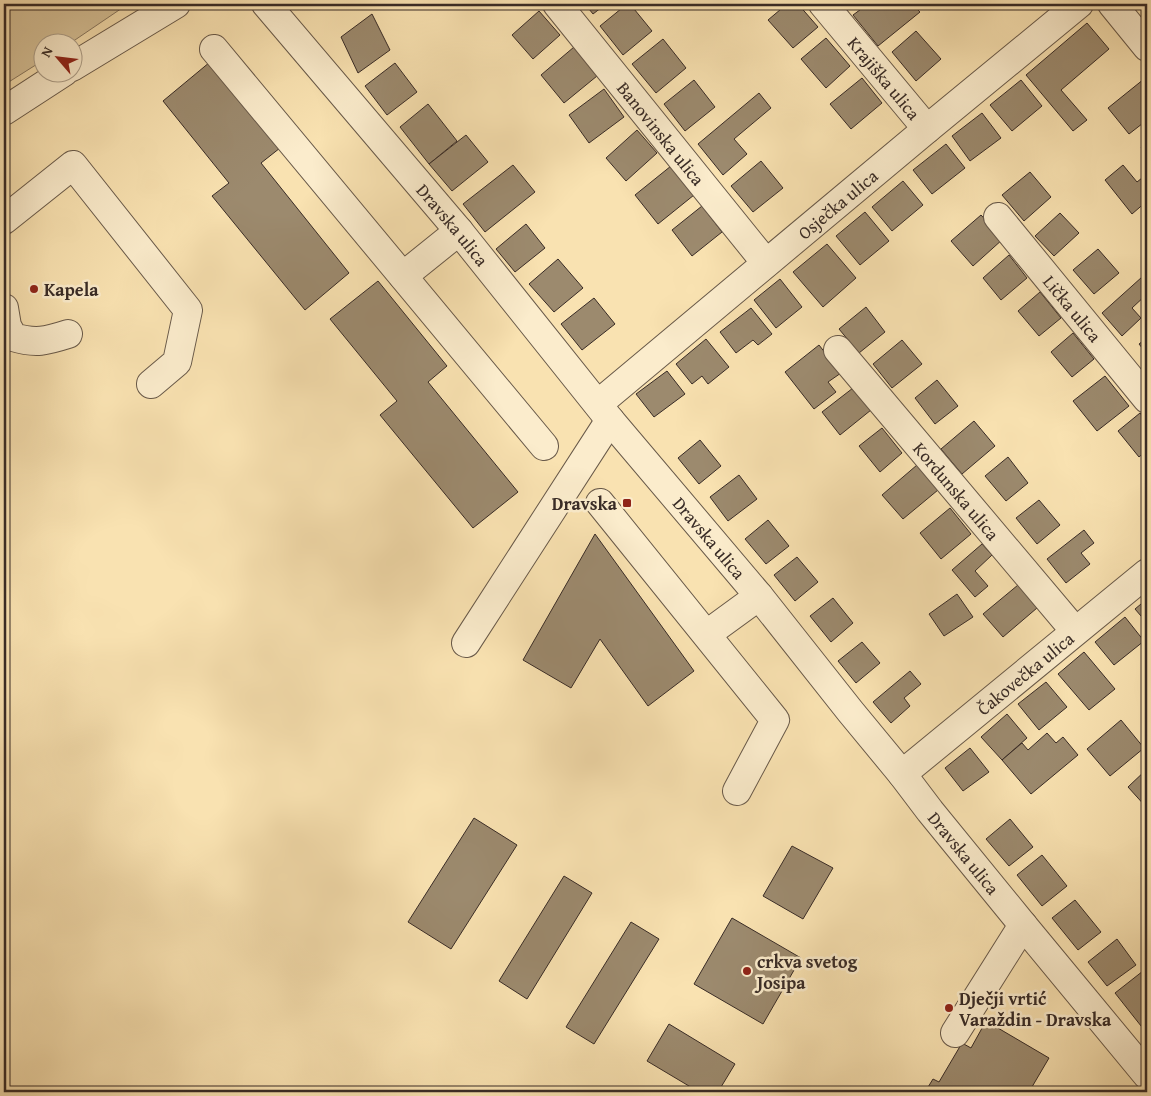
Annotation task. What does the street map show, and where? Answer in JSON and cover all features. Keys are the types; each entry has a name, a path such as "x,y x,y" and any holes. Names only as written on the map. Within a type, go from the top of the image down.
{"street":[{"path":"82,61 176,4"},
{"name":"Dravska ulica","path":"266,4 459,231 604,412 758,596 930,811 1147,1075"},
{"name":"Banovinska ulica","path":"557,4 766,263"},
{"name":"Krajiška ulica","path":"823,4 926,129"},
{"name":"Osječka ulica","path":"466,643 604,412 766,263 1079,4"},
{"path":"1112,4 1147,47"},
{"path":"214,49 544,446"},
{"path":"4,111 49,82"},
{"path":"4,220 73,164 188,310 177,362 151,384"},
{"name":"Lička ulica","path":"998,217 1147,400"},
{"path":"403,276 459,231"},
{"path":"4,308 7,326 13,336 25,341 45,341 68,334"},
{"name":"Kordunska ulica","path":"838,350 1075,631"},
{"path":"600,503 776,720 737,791"},
{"name":"Čakovečka ulica","path":"902,774 1147,574"},
{"path":"707,634 758,596"},
{"path":"955,1033 1023,925"}],"shaded area":[{"path":"4,4 128,4 82,35 82,32 32,32 32,67 4,85"}],"building":[{"path":"585,4 606,4 593,14"},
{"path":"627,4 630,4 652,31 623,55 600,26"},
{"path":"787,4 798,4 818,27 793,48 768,20"},
{"path":"868,4 912,4 920,12 878,46 853,15"},
{"path":"539,11 560,35 533,59 512,35"},
{"path":"372,14 390,50 358,73 341,37"},
{"path":"1087,23 1109,49 1061,90 1087,120 1073,131 1026,75"},
{"path":"916,31 941,59 916,81 892,52"},
{"path":"826,38 850,66 826,88 801,59"},
{"path":"663,39 686,68 656,93 632,64"},
{"path":"574,47 597,76 564,103 541,75"},
{"path":"210,62 280,148 261,163 349,273 305,310 212,196 229,183 163,101"},
{"path":"395,63 417,92 387,115 365,86"},
{"path":"862,78 882,103 851,129 830,104"},
{"path":"1144,79 1147,83 1147,120 1129,134 1108,108"},
{"path":"694,80 715,107 685,131 664,104"},
{"path":"1021,80 1042,106 1012,131 990,105"},
{"path":"604,89 624,117 589,143 569,115"},
{"path":"759,93 771,108 734,139 747,154 723,175 698,144"},
{"path":"428,104 457,141 429,164 400,127"},
{"path":"982,113 1001,138 970,161 952,136"},
{"path":"637,130 657,153 626,181 606,158"},
{"path":"466,135 488,162 452,191 429,164"},
{"path":"1147,142 1147,155 1141,147"},
{"path":"946,144 965,168 932,194 913,170"},
{"path":"761,161 783,188 753,212 731,186"},
{"path":"513,165 535,192 485,232 463,204"},
{"path":"1123,165 1137,182 1147,174 1147,201 1132,214 1105,180"},
{"path":"671,166 694,195 658,224 635,195"},
{"path":"1030,172 1051,197 1024,221 1002,195"},
{"path":"903,181 923,205 892,231 872,207"},
{"path":"702,206 722,232 692,256 672,230"},
{"path":"865,212 889,241 860,265 836,236"},
{"path":"1060,213 1079,233 1054,256 1035,236"},
{"path":"981,215 1003,239 973,266 951,241"},
{"path":"526,224 545,248 515,272 496,249"},
{"path":"827,244 856,278 823,307 793,272"},
{"path":"1098,249 1119,273 1094,294 1073,270"},
{"path":"1009,255 1027,278 1001,300 983,278"},
{"path":"558,259 583,288 554,312 529,284"},
{"path":"1142,277 1147,284 1147,294 1132,308 1141,318 1122,336 1102,313"},
{"path":"780,279 802,307 776,328 754,300"},
{"path":"378,281 447,366 428,382 518,492 473,528 380,415 397,401 330,319"},
{"path":"1040,292 1061,318 1039,336 1018,311"},
{"path":"594,298 615,324 582,350 561,324"},
{"path":"866,307 885,332 859,353 839,329"},
{"path":"751,308 772,334 758,345 753,340 736,353 720,332"},
{"path":"1073,333 1094,359 1072,377 1051,352"},
{"path":"1147,338 1147,354 1139,344"},
{"path":"706,339 729,367 708,384 702,376 692,384 676,364"},
{"path":"902,340 922,364 892,388 873,364"},
{"path":"819,345 841,373 828,382 836,392 814,409 785,372"},
{"path":"667,371 685,394 654,417 636,394"},
{"path":"1105,376 1129,406 1097,431 1073,401"},
{"path":"937,380 958,406 935,424 915,398"},
{"path":"853,388 871,410 840,435 822,412"},
{"path":"1140,413 1147,422 1147,450 1139,457 1118,431"},
{"path":"974,421 995,446 962,474 941,449"},
{"path":"882,428 902,453 880,472 859,446"},
{"path":"700,440 721,466 699,484 678,458"},
{"path":"1008,457 1028,483 1006,501 985,476"},
{"path":"917,465 938,490 903,519 882,495"},
{"path":"739,475 757,499 728,521 710,497"},
{"path":"1039,500 1060,525 1037,544 1016,518"},
{"path":"950,508 971,534 941,559 920,533"},
{"path":"768,520 789,546 766,564 745,539"},
{"path":"1084,530 1094,543 1081,553 1090,564 1066,583 1047,559"},
{"path":"595,534 694,671 648,706 600,639 571,688 523,660"},
{"path":"982,544 992,555 975,571 988,586 975,597 952,570"},
{"path":"797,557 818,582 795,601 774,575"},
{"path":"1018,585 1037,608 1003,637 983,614"},
{"path":"957,594 973,617 944,636 929,614"},
{"path":"833,598 853,623 831,642 810,616"},
{"path":"1147,599 1147,623 1135,609"},
{"path":"1125,617 1144,641 1114,665 1095,642"},
{"path":"862,642 880,663 856,683 838,661"},
{"path":"1084,652 1115,689 1089,710 1058,674"},
{"path":"910,671 921,684 904,698 910,706 891,723 873,702"},
{"path":"1046,682 1067,707 1039,730 1018,704"},
{"path":"1007,714 1027,738 1002,760 981,737"},
{"path":"1121,720 1144,748 1110,776 1087,749"},
{"path":"1047,733 1056,743 1063,737 1078,755 1031,794 1002,760 1022,743 1028,750"},
{"path":"970,748 989,772 963,791 945,768"},
{"path":"1147,769 1147,808 1128,787"},
{"path":"474,818 517,845 451,949 408,922"},
{"path":"1010,819 1033,847 1009,866 986,839"},
{"path":"792,846 833,868 803,919 763,896"},
{"path":"1042,855 1067,886 1042,906 1017,875"},
{"path":"564,876 592,893 527,999 499,981"},
{"path":"1075,900 1101,932 1078,950 1052,918"},
{"name":"crkva svetog Josipa","path":"732,918 801,958 763,1024 694,984"},
{"path":"631,922 659,939 594,1044 566,1027"},
{"path":"1117,939 1136,965 1107,986 1088,962"},
{"path":"1143,971 1147,976 1147,1029 1145,1031 1115,993"},
{"path":"986,1021 1049,1058 1029,1092 925,1092 933,1079 939,1082 962,1043 971,1048"},
{"path":"669,1024 735,1064 718,1092 699,1092 647,1061"}],"place":[{"name":"Kapela","path":"34,289"},
{"name":"Dravska","path":"627,503"},
{"name":"crkva svetog Josipa","path":"747,971"},
{"name":"Dječji vrtić Varaždin - Dravska","path":"949,1008"}]}
